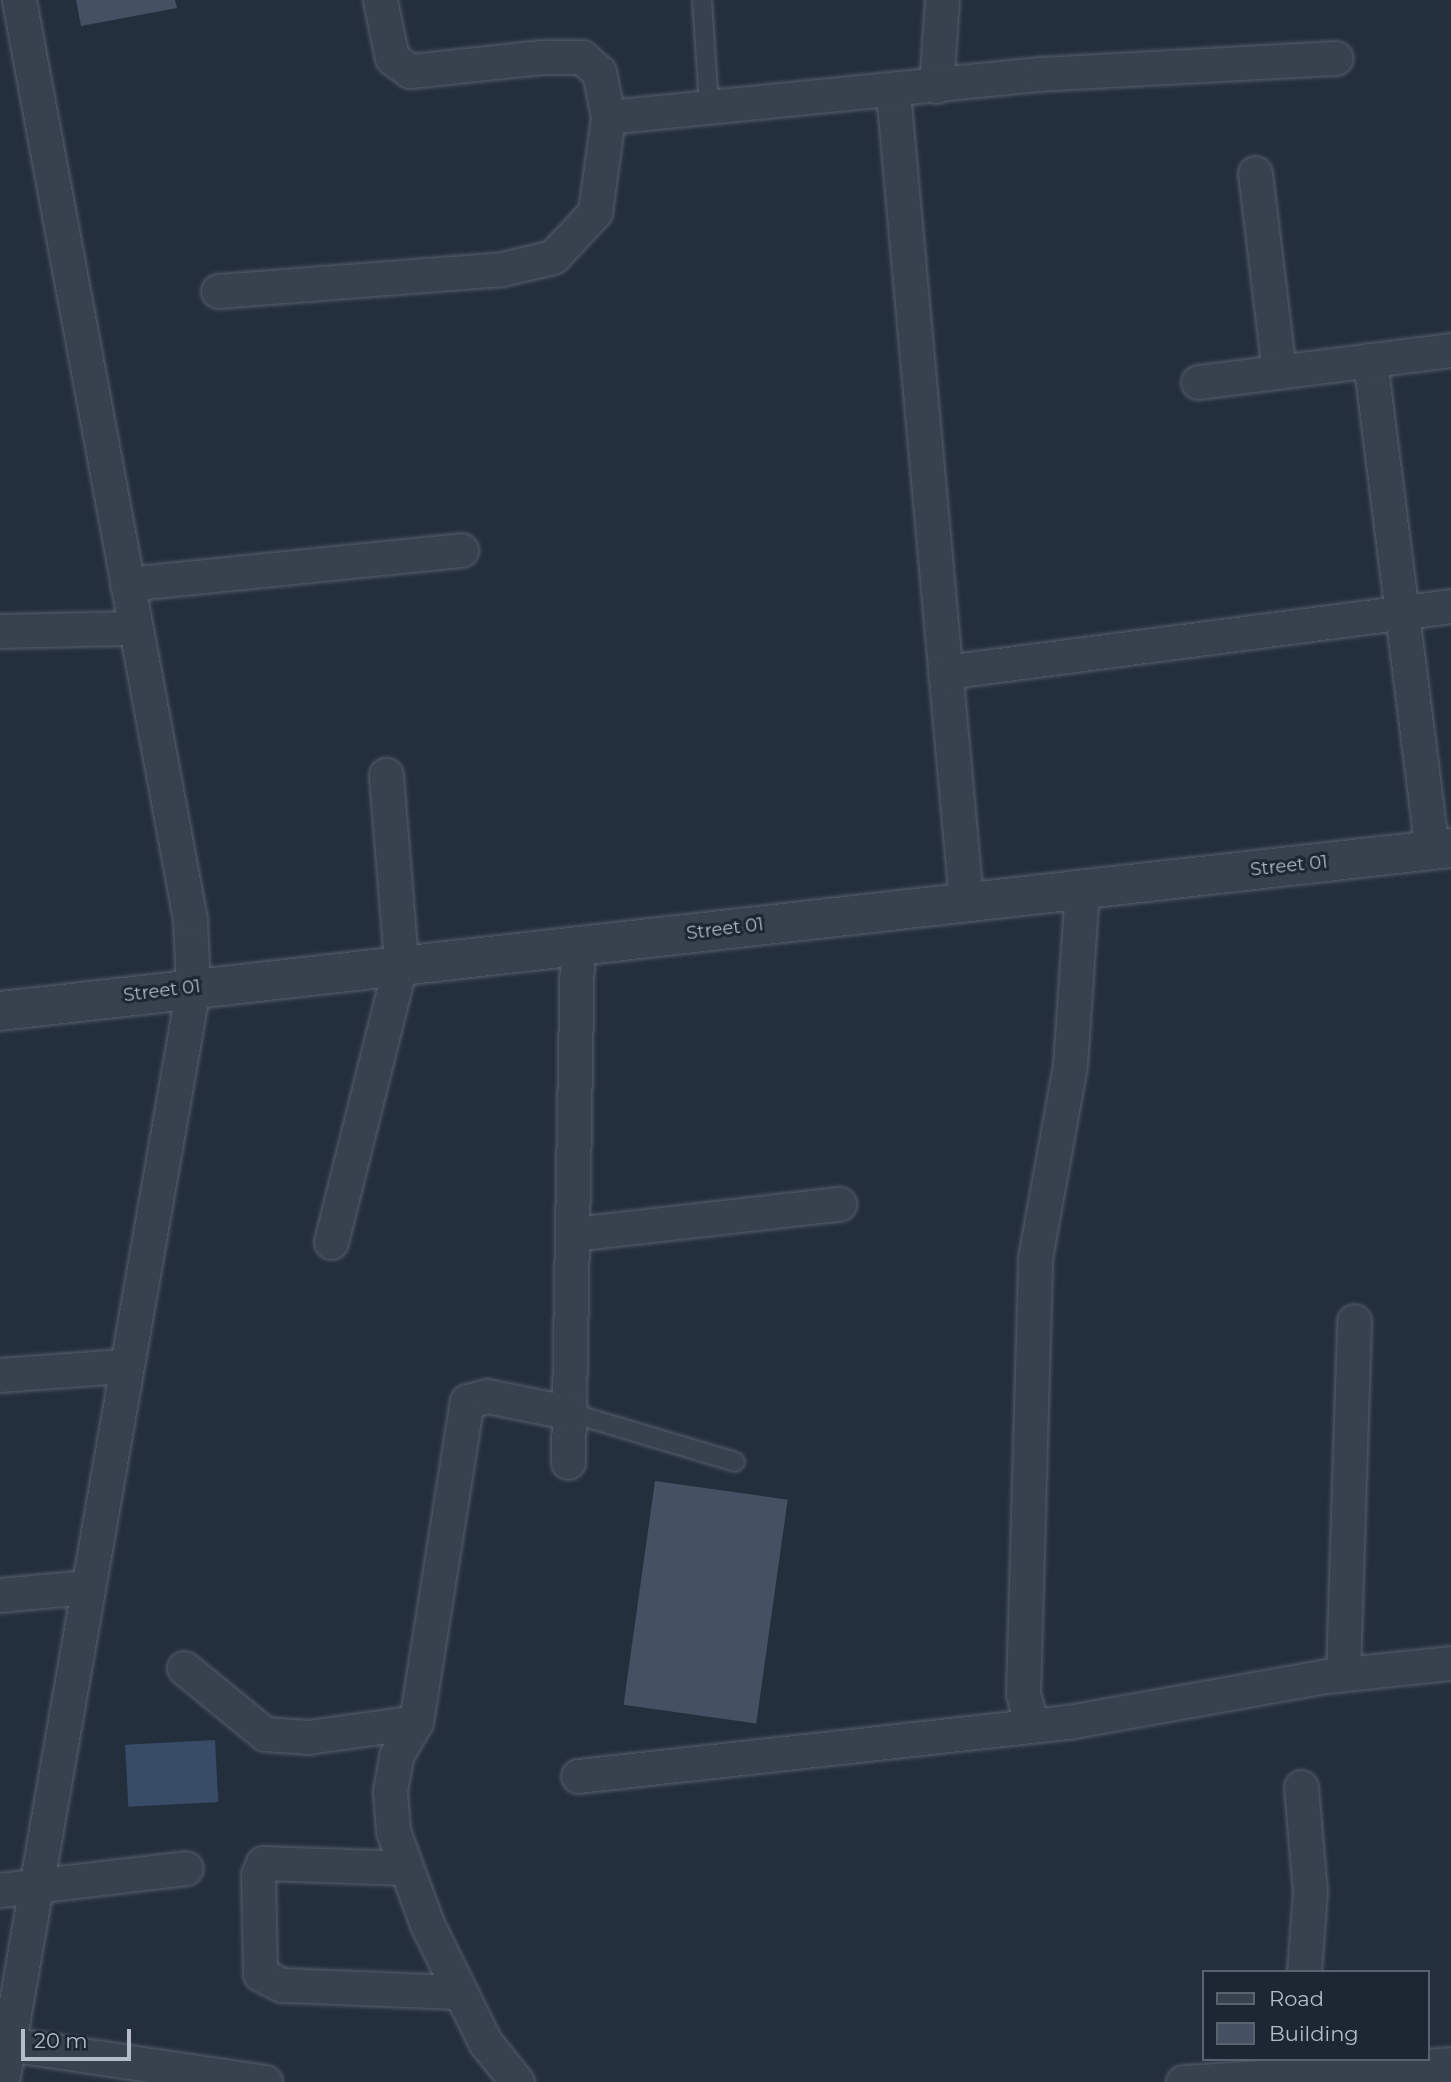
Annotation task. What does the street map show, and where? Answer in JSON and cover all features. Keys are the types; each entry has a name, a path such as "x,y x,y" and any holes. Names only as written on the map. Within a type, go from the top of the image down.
{"street":[{"path":"1,2082 123,1366 193,988 190,919 19,0"},
{"path":"218,290 502,269 553,257 595,212 608,117 599,72 582,57 410,71 392,58 380,0"},
{"path":"936,86 942,0"},
{"path":"608,117 936,86 1336,58"},
{"path":"893,92 965,900"},
{"path":"1255,173 1279,372"},
{"path":"1198,382 1451,350"},
{"path":"1370,360 1402,612 1441,849"},
{"path":"127,584 461,550"},
{"path":"945,672 1451,606"},
{"path":"0,631 135,628"},
{"path":"331,1242 401,962 386,775"},
{"name":"Street 01","path":"0,1011 401,962 577,946 965,900 1441,849"},
{"path":"1031,1722 1023,1694 1035,1258 1070,1065 1082,888"},
{"path":"568,1462 571,1413 577,946"},
{"path":"574,1234 839,1204"},
{"path":"1343,1673 1354,1321"},
{"path":"0,1375 123,1366"},
{"path":"517,2082 485,2042 458,1992 406,1868 390,1791 396,1756 416,1722 467,1401 487,1396 571,1413"},
{"path":"0,1595 86,1587"},
{"path":"578,1776 1031,1722 1068,1722 1343,1673 1451,1663"},
{"path":"184,1668 265,1734 308,1737 416,1722"},
{"path":"1301,1787 1310,1892 1304,1970"},
{"path":"406,1868 263,1863 258,1875 260,1974 282,1985 458,1992"},
{"path":"0,1890 186,1868"},
{"path":"8,2045 265,2082"},
{"path":"1183,2082 1288,2067 1451,2064"}],"lane":[{"path":"702,0 709,106"},
{"path":"571,1413 735,1462"}],"water":[{"path":"215,1740 218,1802 128,1807 125,1745"}],"building":[{"path":"76,0 175,0 177,8 81,26"},
{"path":"655,1481 788,1500 756,1723 624,1705"}]}
